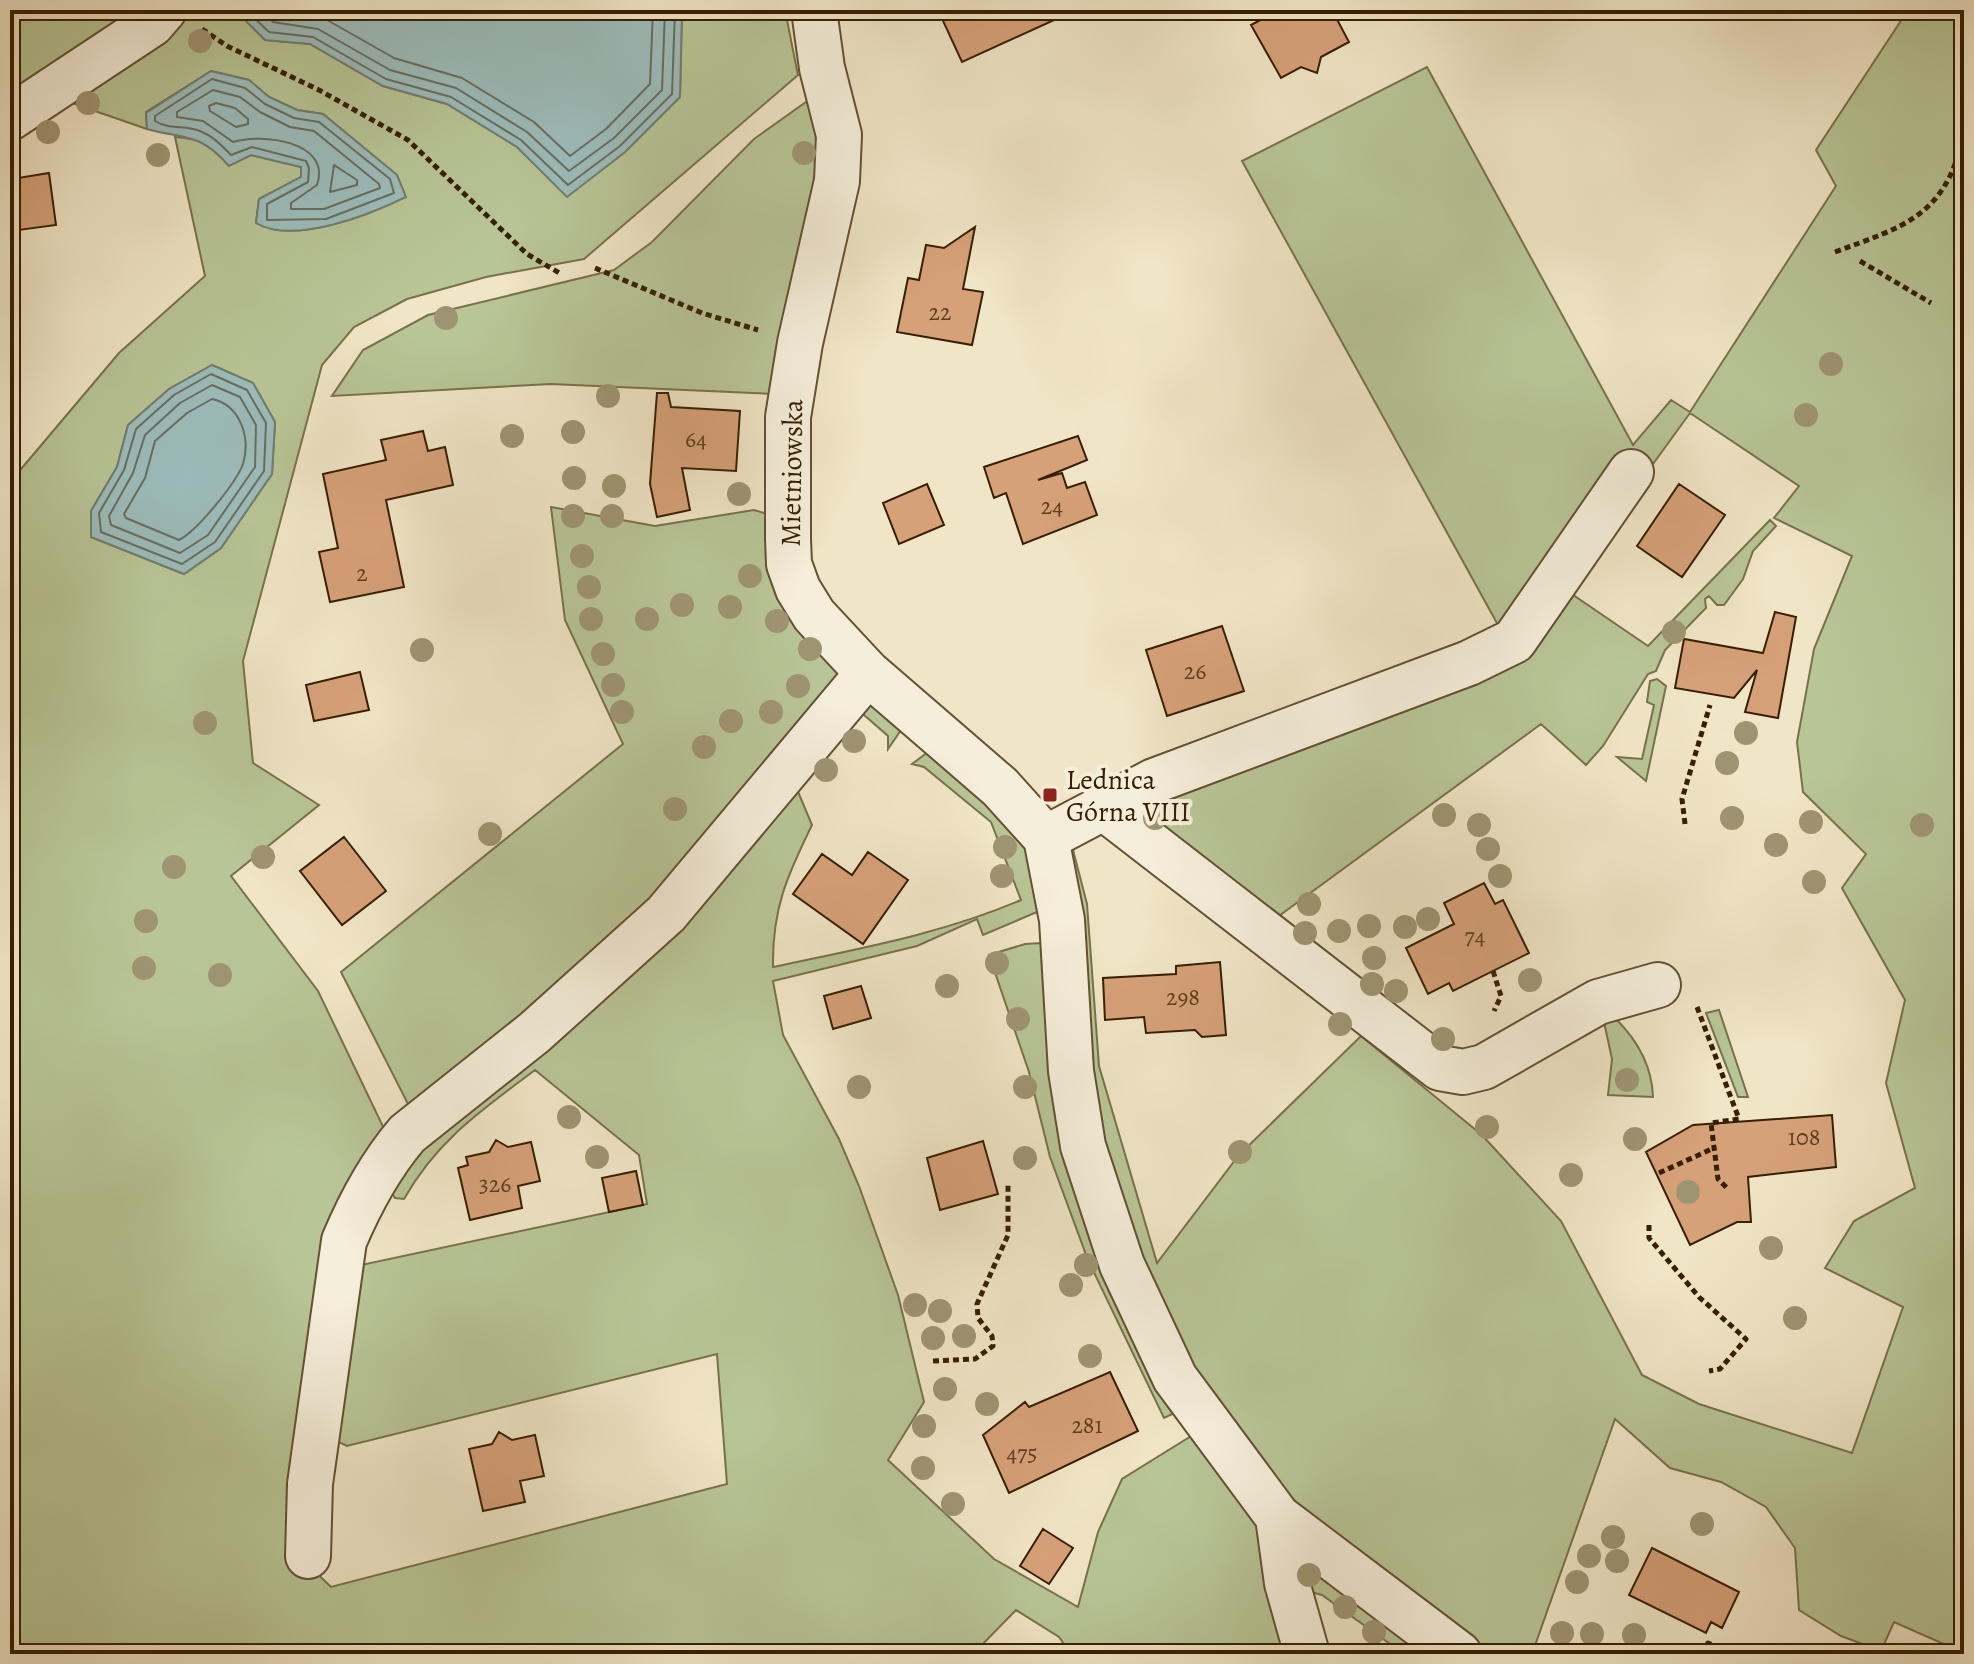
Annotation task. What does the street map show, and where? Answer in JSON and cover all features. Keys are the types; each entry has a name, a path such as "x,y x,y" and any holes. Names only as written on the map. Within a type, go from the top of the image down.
{"street":[{"name":"Mietniowska","path":"814,10 822,68 839,135 837,181 800,343 788,417 789,564 798,589 814,615 868,673 991,778 1046,838"},
{"path":"10,118 158,17"},
{"path":"1459,1654 1278,1517 1175,1378 1122,1265 1105,1216 1075,1106 1062,920 1046,838 1154,781 1469,663 1514,641 1631,472"},
{"path":"308,1556 310,1484 344,1241 355,1214 392,1152 407,1134 535,1032 666,914 868,673"},
{"path":"1104,808 1440,1068 1463,1072 1484,1067 1598,1002 1658,985"},
{"path":"1278,1517 1287,1583 1307,1654"}],"path":[{"path":"158,17 193,22 227,46 319,90 408,140 527,254 561,274"},
{"path":"1835,252 1917,217 1942,195 1955,171 1962,141"},
{"path":"1860,261 1931,303"},
{"path":"595,268 702,313 800,343"},
{"path":"1685,824 1682,799 1710,705"},
{"path":"1487,1022 1501,996 1493,971"},
{"path":"1697,1007 1739,1119 1711,1123 1718,1179 1728,1189"},
{"path":"1659,1173 1714,1148"},
{"path":"933,1361 975,1359 993,1346 992,1336 978,1318 977,1304 1008,1235 1008,1185"},
{"path":"1649,1225 1649,1238 1659,1250 1699,1297 1746,1339 1720,1369 1709,1371"},
{"path":"1702,1654 1708,1643 1731,1652"}],"green space":[{"path":"10,10 143,10 10,104"},
{"path":"173,10 244,10 245,20 265,40 310,44 383,86 447,104 517,147 567,196 625,152 680,97 682,10 785,10 798,75 584,259 486,277 407,299 354,327 322,365 243,661 253,763 319,805 231,876 318,991 388,1137 333,1239 298,1513 298,1555 331,1587 727,1484 717,1354 347,1446 328,1437 347,1268 647,1204 639,1155 535,1070 462,1127 431,1160 404,1199 395,1198 388,1187 409,1148 526,1060 635,958 701,887 791,775 812,825 795,861 778,910 773,967 930,931 1021,900 991,822 924,767 912,764 936,746 994,797 1028,837 1039,860 1045,884 1044,909 983,935 977,919 917,946 773,981 783,1035 839,1139 859,1186 898,1295 924,1402 888,1460 994,1559 1078,1607 1098,1532 1122,1479 1217,1420 1192,1381 1148,1298 1112,1209 1099,1163 1082,1071 1077,938 1063,854 1068,847 1073,850 1087,904 1099,1066 1157,1263 1239,1155 1361,1036 1482,1135 1561,1221 1642,1375 1699,1404 1852,1453 1903,1307 1825,1268 1854,1221 1915,1188 1886,1083 1905,1000 1842,888 1866,854 1803,792 1797,742 1814,649 1852,556 1774,518 1799,486 1690,413 1563,588 1648,646 1770,520 1776,526 1753,551 1743,579 1724,605 1717,605 1709,596 1705,599 1706,608 1665,650 1656,671 1648,674 1603,746 1586,765 1541,724 1272,921 1124,807 1340,719 1514,654 1242,161 1427,67 1633,445 1671,400 1690,412 1836,186 1816,150 1908,10 1964,10 1964,1653 1894,1622 1881,1651 1841,1636 1799,1610 1795,1548 1766,1507 1721,1482 1670,1468 1615,1419 1532,1654 1484,1654 1286,1507 1262,1522 1269,1534 1272,1564 1299,1654 1071,1654 1059,1637 1016,1610 973,1654 10,1654 10,563 16,475 119,353 205,276 175,137 205,144 229,165 251,155 301,167 302,177 259,199 256,223 272,229 290,231 331,225 405,196 397,175 323,114 297,110 269,97 249,80 211,71 146,112 147,129 60,99 149,36","holes":["212,365 253,383 275,422 272,474 221,548 184,574 91,537 91,511 117,467 128,425 169,389"]},
{"path":"806,102 815,102 824,149 776,394 551,384 332,396 363,350 428,315 614,270 652,242 754,139"},
{"path":"551,507 655,526 754,510 771,515 769,543 775,583 791,611 840,659 840,677 687,869 412,1112 341,972 623,744 565,620"},
{"path":"1657,679 1666,686 1646,781 1617,757 1642,759 1654,705 1647,702 1650,681"},
{"path":"871,689 901,730 888,749 888,736 863,714 854,699"},
{"path":"1042,943 1062,1103 1181,1410 1164,1418 1088,1260 1050,1157 1029,1072 989,955 1025,944"},
{"path":"1719,1010 1748,1097 1738,1097 1706,1013"},
{"path":"1616,1019 1642,1055 1650,1075 1653,1097 1608,1095 1612,1059 1604,1022"},
{"path":"1292,1546 1430,1654 1404,1654 1322,1595 1307,1591"}],"water":[{"path":"244,10 682,10 680,97 625,152 567,197 517,147 447,104 383,86 310,44 265,40 245,20"},
{"path":"211,71 249,80 269,97 297,110 323,114 397,175 406,197 352,219 310,229 272,229 256,223 259,199 301,177 301,167 251,155 229,166 200,142 147,129 146,113"},
{"path":"212,365 253,383 275,422 272,474 221,548 184,574 91,537 91,511 117,467 128,425 169,389"}],"building":[{"path":"938,10 1076,10 962,62"},
{"path":"1279,10 1332,10 1349,42 1321,57 1317,73 1301,67 1281,78 1251,25"},
{"path":"49,173 56,225 19,230 12,179"},
{"path":"975,227 963,289 983,292 972,345 897,332 908,278 919,280 926,245 944,248"},
{"path":"657,393 668,393 671,407 740,411 736,471 682,468 690,510 657,517 650,484"},
{"path":"423,431 428,451 445,447 453,485 386,500 404,587 330,602 319,552 338,548 323,474 386,460 381,440"},
{"path":"1078,436 1087,460 1038,480 1062,473 1067,488 1085,482 1097,515 1023,544 1006,493 994,498 984,467"},
{"path":"927,484 944,525 899,544 883,503"},
{"path":"1679,484 1725,515 1682,577 1637,546"},
{"path":"1775,612 1796,617 1778,718 1745,712 1757,670 1734,698 1675,688 1684,639 1763,653"},
{"path":"1222,626 1244,691 1167,716 1146,650"},
{"path":"360,672 369,710 314,721 306,685"},
{"path":"344,837 386,891 342,925 300,871"},
{"path":"868,852 908,880 863,944 793,894 822,854 852,875"},
{"path":"1484,883 1495,904 1503,900 1529,953 1453,991 1449,983 1428,994 1406,948 1454,924 1444,903"},
{"path":"1220,962 1226,1035 1202,1037 1195,1030 1146,1033 1144,1017 1105,1020 1103,978 1176,974 1176,966"},
{"path":"861,986 871,1018 833,1029 824,996"},
{"path":"1832,1115 1836,1167 1748,1177 1751,1222 1737,1222 1690,1245 1646,1152 1693,1125"},
{"path":"496,1140 508,1147 531,1142 540,1181 518,1186 522,1208 470,1220 458,1168 468,1165 466,1157 489,1152"},
{"path":"983,1141 998,1194 940,1210 927,1158"},
{"path":"636,1171 643,1205 609,1212 602,1178"},
{"path":"1110,1372 1138,1431 1009,1493 983,1435 1025,1402 1029,1407"},
{"path":"499,1432 512,1440 535,1435 544,1476 520,1481 525,1502 483,1511 469,1449 492,1444"},
{"path":"1043,1529 1073,1548 1049,1584 1020,1566"},
{"path":"1652,1548 1739,1592 1722,1628 1711,1622 1706,1633 1629,1595"}],"place":[{"name":"Lednica Górna VIII","path":"1050,795"}]}
